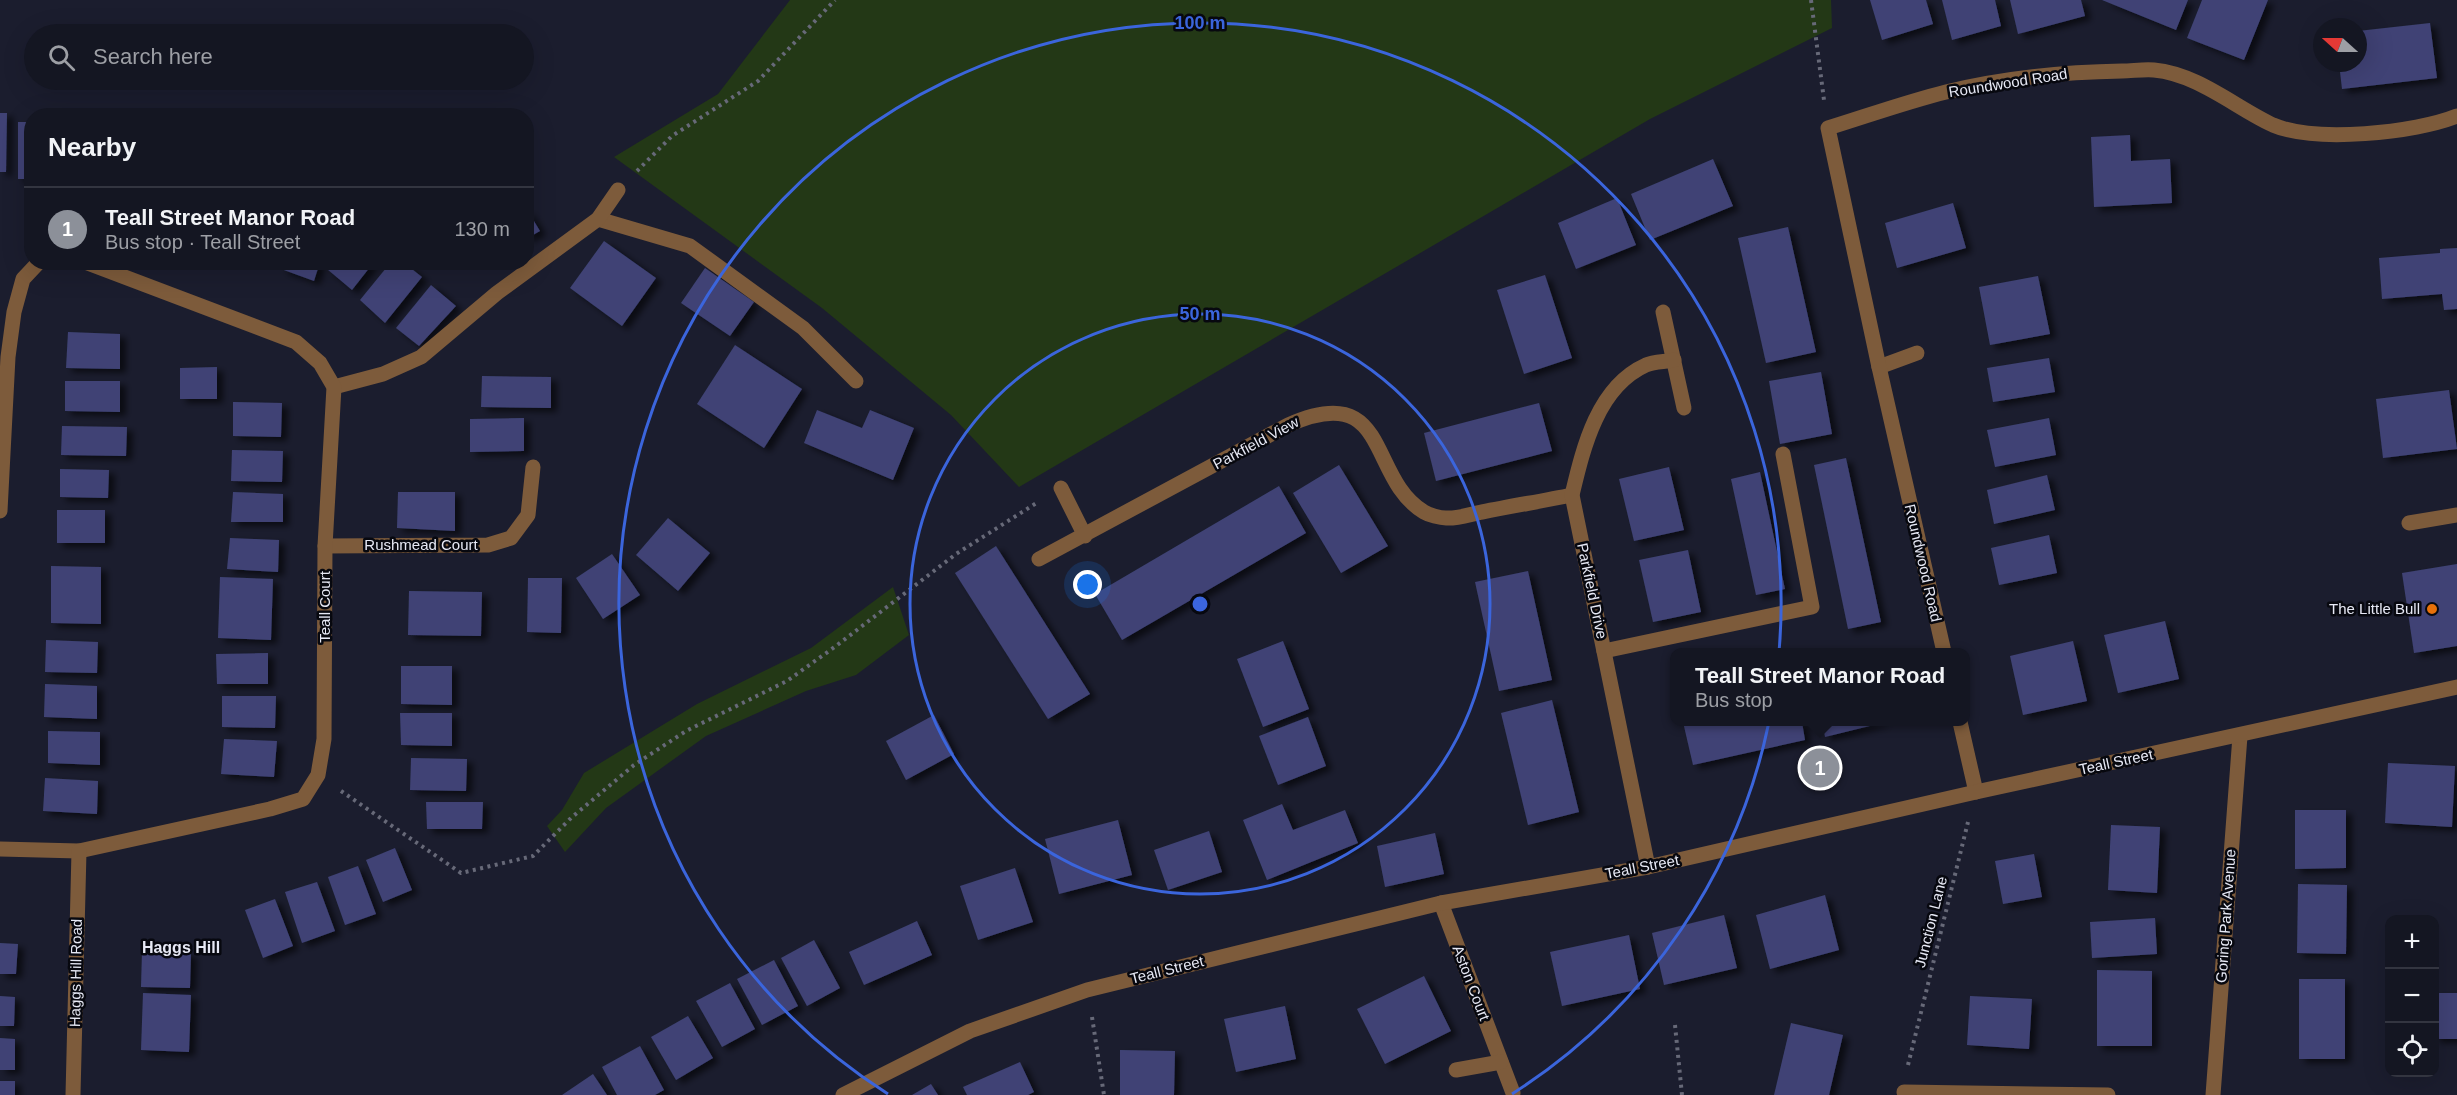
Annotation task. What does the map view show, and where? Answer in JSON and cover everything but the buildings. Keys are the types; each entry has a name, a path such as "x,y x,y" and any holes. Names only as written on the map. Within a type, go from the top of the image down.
{"street":[{"name":"Roundwood Road","path":"1943,648 1879,368 1828,128 1946,92 2031,76 2087,71 2155,70 2219,92 2273,124 2308,133 2416,128 2457,116"},
{"path":"534,266 598,219 618,190"},
{"path":"598,219 690,246 803,328 856,381"},
{"path":"0,511 8,357 14,312 23,279 31,270"},
{"path":"106,270 296,342 320,363 334,387 382,374 421,357 497,293 528,270"},
{"path":"1663,312 1684,408"},
{"path":"1879,368 1917,353"},
{"name":"Parkfield Drive","path":"1648,867 1572,495 1587,437 1602,408 1620,385 1646,365 1674,360"},
{"name":"Teall Court","path":"0,849 79,851 270,809 303,799 318,775 324,739 325,546 334,387"},
{"name":"Parkfield View","path":"1039,560 1288,425 1309,416 1334,411 1355,420 1374,436 1407,496 1424,512 1447,519 1572,495"},
{"path":"1604,651 1812,607 1783,454"},
{"name":"Rushmead Court","path":"325,546 488,545 511,538 528,515 533,467"},
{"path":"1061,488 1085,536"},
{"path":"2409,523 2457,515"},
{"name":"Teall Street","path":"843,1095 970,1031 1087,990 1441,903 1648,867 1976,792 2457,687"},
{"path":"1961,726 1976,792"},
{"name":"Goring Park Avenue","path":"2213,1095 2240,736"},
{"name":"Haggs Hill Road","path":"73,1095 79,851"},
{"name":"Aston Court","path":"1441,903 1513,1093"},
{"path":"1456,1070 1501,1062"},
{"path":"1904,1092 2108,1095"}],"path":[{"path":"618,190 672,136 758,81 835,0"},
{"path":"1811,0 1828,128"},
{"path":"318,775 461,873 533,856 571,818 634,765 686,731 786,681 837,646 956,554 1061,488"},
{"name":"Junction Lane","path":"1909,1059 1976,792"},
{"path":"1087,990 1104,1095"},
{"path":"1675,1025 1682,1095"}],"green space":[{"path":"790,0 1831,0 1832,28 1650,119 1019,487 951,415 822,308 614,157 718,94"},
{"path":"893,587 909,635 856,675 806,691 706,736 606,808 565,852 547,826 562,810 584,773 697,704 811,648"}],"place":[{"name":"The Little Bull","path":"2432,609"},
{"name":"Teall Street Manor Road","path":"1820,768"}],"district":[{"name":"Haggs Hill","path":"181,947"}]}
